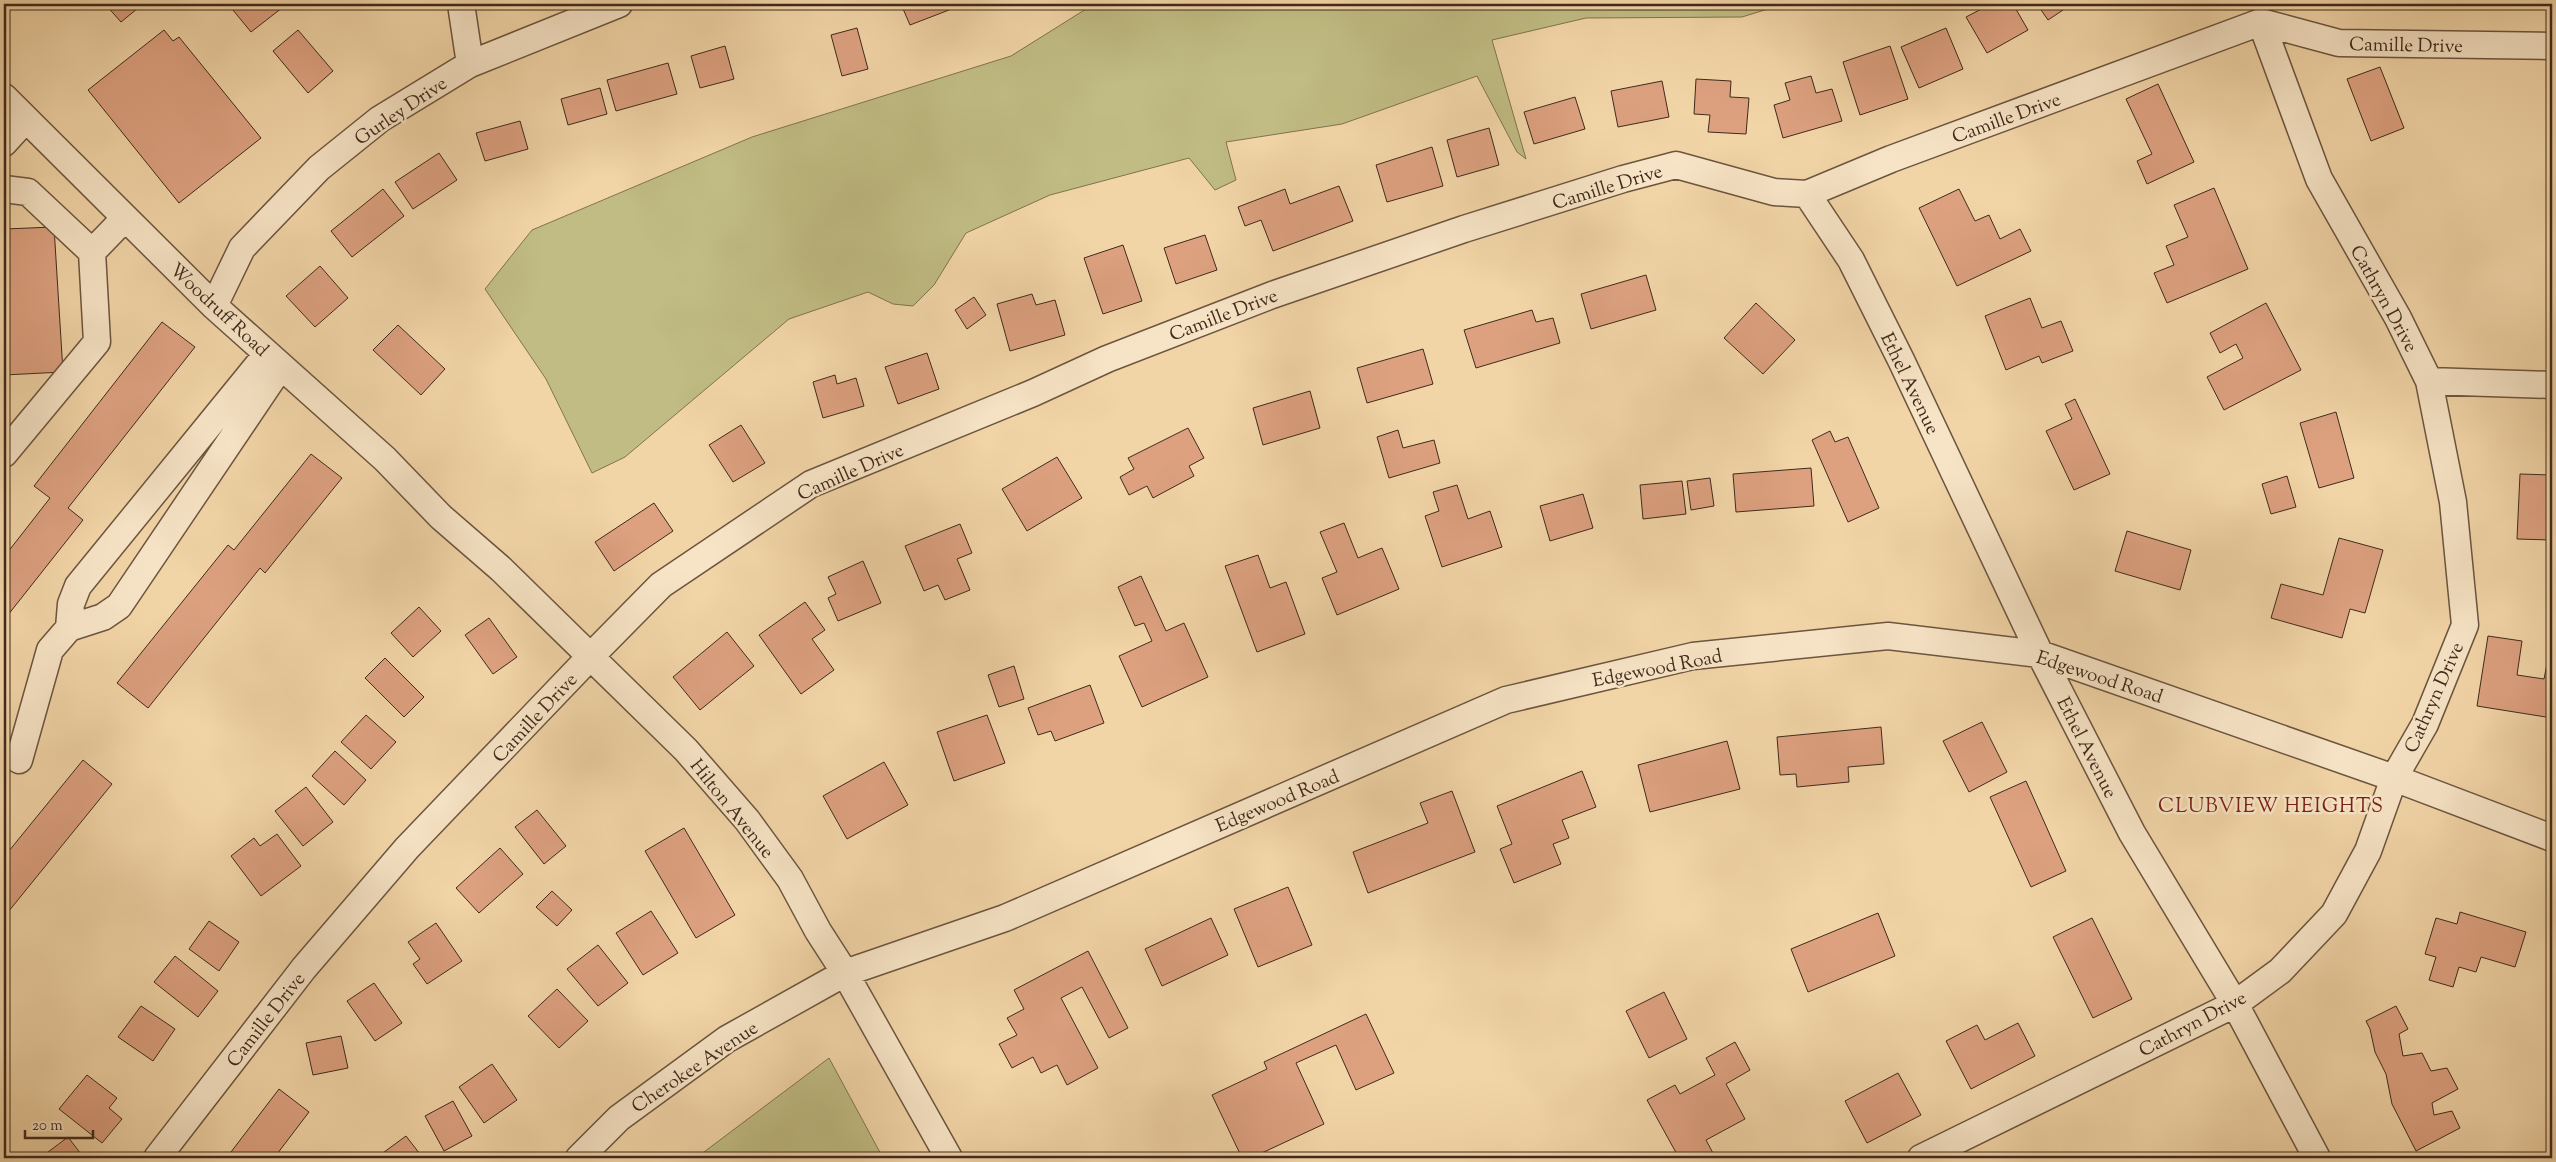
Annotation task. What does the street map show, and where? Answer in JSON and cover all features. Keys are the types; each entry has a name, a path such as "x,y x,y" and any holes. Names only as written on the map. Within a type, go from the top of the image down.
{"street":[{"path":"461,4 470,64"},
{"name":"Gurley Drive","path":"214,306 242,248 319,168 380,118 470,64 619,4"},
{"name":"Camille Drive","path":"157,1158 304,968 394,863 590,657 662,585 811,484 1033,393 1107,359 1272,295 1464,229 1623,179 1676,165 1774,192 1807,194 1891,159 2261,22 2339,43 2552,46"},
{"name":"Cathryn Drive","path":"1921,1158 2235,1004 2280,971 2334,914 2368,851 2394,778 2425,724 2465,625 2453,502 2429,381 2398,318 2319,179 2261,22"},
{"name":"Woodruff Road","path":"4,97 214,306 385,459 441,517"},
{"path":"4,143 26,119"},
{"path":"4,189 28,192 92,252 97,342 4,454"},
{"name":"Ethel Avenue","path":"1807,194 1855,268 1901,360 2040,654 2132,833 2235,1004 2317,1158"},
{"path":"92,252 125,218"},
{"path":"69,628 71,604 78,586 274,360"},
{"path":"19,760 50,650 69,628 103,617 119,606 274,360"},
{"path":"2429,381 2552,385"},
{"name":"Hilton Avenue","path":"441,517 501,569 686,750 746,820 790,879 949,1158"},
{"name":"Edgewood Road","path":"845,973 1005,918 1506,700 1693,656 1888,636 2040,654 2394,778 2552,838"},
{"name":"Cherokee Avenue","path":"579,1158 619,1118 727,1039 845,973"}],"shaded area":[{"path":"1094,4 1784,4 1742,17 1586,18 1492,40 1526,159 1517,152 1477,76 1342,124 1226,142 1236,180 1215,190 1189,158 1050,195 966,233 934,285 913,306 893,304 868,292 789,319 625,457 592,473 546,379 485,289 532,230 752,137 1011,56"},
{"path":"829,1058 883,1158 696,1158"}],"building":[{"path":"105,4 143,4 121,22"},
{"path":"228,4 287,4 251,32"},
{"path":"901,4 962,4 962,5 910,25"},
{"path":"1991,4 2013,4 2028,30 1987,53 1966,17"},
{"path":"2037,4 2072,4 2048,20"},
{"path":"857,28 868,69 842,76 831,35"},
{"path":"1946,28 1963,69 1919,88 1901,47"},
{"path":"164,30 173,41 179,37 261,138 179,203 88,90"},
{"path":"298,30 333,71 308,93 273,51"},
{"path":"725,46 734,79 700,88 691,56"},
{"path":"1890,46 1908,99 1860,115 1843,62"},
{"path":"668,63 677,94 616,111 607,80"},
{"path":"2380,67 2404,128 2371,141 2347,79"},
{"path":"1811,76 1816,93 1832,89 1842,121 1783,138 1774,105 1790,100 1785,83"},
{"path":"1696,79 1731,81 1730,97 1749,98 1746,134 1708,132 1710,115 1694,114"},
{"path":"1662,81 1669,117 1618,127 1611,91"},
{"path":"2158,84 2194,162 2147,184 2137,161 2152,154 2126,99"},
{"path":"600,88 607,114 568,125 561,99"},
{"path":"1575,97 1585,129 1534,144 1524,112"},
{"path":"520,121 528,149 485,161 476,133"},
{"path":"1489,128 1499,165 1457,177 1447,140"},
{"path":"1432,147 1443,186 1387,202 1376,165"},
{"path":"439,153 457,180 413,209 395,182"},
{"path":"1339,186 1353,221 1273,251 1261,220 1245,226 1238,207 1285,189 1290,204"},
{"path":"2214,188 2248,269 2167,303 2154,273 2174,265 2166,246 2188,237 2174,205"},
{"path":"383,189 404,216 352,257 331,231"},
{"path":"1959,189 1975,221 1989,215 2000,239 2020,229 2031,251 1957,286 1919,208"},
{"path":"54,227 63,372 4,375 4,318 9,317 7,285 4,285 4,229"},
{"path":"1205,235 1217,270 1176,284 1164,248"},
{"path":"1123,245 1142,301 1103,314 1084,258"},
{"path":"320,266 348,298 315,327 286,296"},
{"path":"1646,275 1656,310 1591,329 1581,294"},
{"path":"1032,294 1036,305 1055,300 1065,335 1010,351 997,304"},
{"path":"974,297 986,315 967,329 955,310"},
{"path":"2030,298 2042,328 2061,321 2073,351 2042,363 2039,356 2006,370 1985,316"},
{"path":"1756,303 1795,340 1763,374 1724,338"},
{"path":"2266,303 2301,370 2224,410 2207,377 2243,358 2236,344 2220,353 2210,333"},
{"path":"1532,310 1536,322 1553,318 1560,343 1476,368 1464,330"},
{"path":"162,322 195,347 68,508 83,520 4,620 4,557 50,498 34,486"},
{"path":"398,325 445,369 421,395 373,350"},
{"path":"1423,349 1433,384 1367,403 1357,368"},
{"path":"927,353 939,389 898,404 885,367"},
{"path":"835,375 837,384 856,378 864,406 823,418 813,382"},
{"path":"1310,391 1320,428 1263,445 1253,408"},
{"path":"2075,399 2110,474 2074,490 2046,431 2072,419 2065,404"},
{"path":"2336,412 2354,478 2319,488 2300,423"},
{"path":"741,425 765,463 733,482 709,445"},
{"path":"1188,428 1204,458 1189,466 1194,476 1153,498 1147,486 1129,495 1120,477 1134,469 1128,458"},
{"path":"1398,430 1403,448 1434,440 1440,463 1389,478 1377,437"},
{"path":"1830,431 1835,442 1848,437 1879,508 1848,522 1812,440"},
{"path":"311,454 342,478 265,573 260,568 148,708 117,683 228,545 234,550"},
{"path":"1057,457 1082,498 1027,531 1002,489"},
{"path":"1811,468 1814,506 1736,512 1733,474"},
{"path":"2520,474 2552,475 2551,540 2517,539"},
{"path":"2287,476 2296,507 2271,514 2262,484"},
{"path":"1710,478 1714,506 1691,510 1687,481"},
{"path":"1682,481 1686,514 1643,519 1640,485"},
{"path":"1457,485 1468,519 1490,511 1502,547 1442,567 1425,516 1439,511 1433,492"},
{"path":"1583,494 1593,528 1550,541 1540,506"},
{"path":"654,503 673,531 614,571 595,542"},
{"path":"1344,523 1358,558 1382,548 1399,589 1337,615 1322,578 1337,572 1320,532"},
{"path":"960,524 972,553 957,559 970,590 945,600 938,585 924,591 905,546"},
{"path":"2127,531 2191,550 2180,590 2115,571"},
{"path":"2339,538 2383,550 2365,613 2350,609 2342,638 2271,618 2281,584 2323,595"},
{"path":"1258,555 1270,588 1286,582 1305,634 1257,652 1225,566"},
{"path":"863,561 881,603 838,621 828,598 836,594 828,577"},
{"path":"1141,576 1166,631 1184,623 1208,677 1142,707 1119,656 1152,641 1144,623 1135,626 1118,587"},
{"path":"805,602 825,630 812,639 834,670 801,694 759,635"},
{"path":"419,607 441,631 413,657 391,633"},
{"path":"489,618 517,657 493,674 465,635"},
{"path":"727,632 754,666 700,710 673,677"},
{"path":"2488,636 2522,641 2517,675 2544,679 2547,664 2552,665 2552,718 2477,706"},
{"path":"385,658 424,697 404,717 365,678"},
{"path":"1014,666 1024,699 999,707 988,675"},
{"path":"1090,685 1104,723 1055,741 1051,731 1038,735 1028,708"},
{"path":"366,715 396,742 371,769 341,742"},
{"path":"987,715 1005,763 954,781 937,732"},
{"path":"1982,722 2007,772 1969,792 1943,741"},
{"path":"1881,727 1884,764 1848,767 1849,782 1797,787 1796,774 1780,775 1777,737"},
{"path":"1727,741 1740,789 1650,812 1638,765"},
{"path":"335,751 366,780 344,805 312,776"},
{"path":"83,760 112,784 4,917 4,857"},
{"path":"884,762 908,805 847,839 823,796"},
{"path":"1582,771 1596,807 1562,820 1569,838 1553,844 1561,864 1514,883 1500,849 1512,844 1497,806"},
{"path":"2026,781 2066,871 2031,887 1990,797"},
{"path":"306,787 333,822 303,846 275,811"},
{"path":"1452,791 1475,852 1368,893 1353,852 1428,823 1420,803"},
{"path":"537,810 566,846 544,864 515,827"},
{"path":"684,828 735,915 696,938 645,851"},
{"path":"277,834 301,866 261,896 231,856 254,838 260,846"},
{"path":"500,848 523,874 479,913 456,888"},
{"path":"1288,887 1312,945 1258,967 1234,909"},
{"path":"552,891 572,910 557,926 536,907"},
{"path":"651,911 678,953 643,975 616,933"},
{"path":"2460,912 2526,932 2515,967 2481,957 2476,972 2459,967 2453,987 2429,980 2436,957 2425,954 2436,918 2457,924"},
{"path":"1878,913 1895,956 1808,992 1791,949"},
{"path":"1211,918 1228,955 1162,986 1145,949"},
{"path":"2092,918 2132,999 2093,1018 2053,937"},
{"path":"209,921 239,942 219,971 189,949"},
{"path":"436,923 462,961 427,984 413,964 420,959 408,942"},
{"path":"598,945 628,983 598,1006 567,969"},
{"path":"1088,951 1128,1028 1109,1038 1082,987 1061,998 1098,1068 1067,1085 1057,1065 1041,1073 1033,1057 1012,1068 999,1044 1017,1035 1007,1018 1024,1009 1014,990"},
{"path":"175,956 218,991 198,1017 154,982"},
{"path":"374,983 402,1023 375,1041 347,1001"},
{"path":"557,989 588,1021 559,1048 528,1016"},
{"path":"1664,992 1687,1039 1649,1058 1626,1011"},
{"path":"141,1006 175,1029 153,1061 118,1037"},
{"path":"2396,1006 2408,1029 2399,1034 2403,1056 2422,1053 2431,1071 2447,1068 2458,1089 2432,1103 2434,1115 2452,1111 2460,1128 2416,1151 2392,1104 2386,1074 2375,1052 2370,1029 2366,1021"},
{"path":"1366,1014 1394,1073 1356,1090 1336,1045 1296,1063 1324,1124 1251,1158 1242,1158 1212,1095 1267,1069 1264,1062"},
{"path":"2018,1023 2035,1056 1971,1089 1946,1041 1977,1025 1985,1040"},
{"path":"341,1036 348,1068 313,1075 306,1043"},
{"path":"1735,1042 1750,1070 1726,1084 1745,1119 1706,1140 1714,1155 1708,1158 1679,1158 1647,1100 1675,1085 1680,1094 1715,1075 1706,1058"},
{"path":"492,1064 517,1100 484,1123 459,1087"},
{"path":"1898,1073 1921,1115 1867,1143 1845,1101"},
{"path":"87,1075 117,1098 109,1108 122,1119 102,1143 59,1109"},
{"path":"279,1089 309,1112 274,1158 239,1158 231,1152"},
{"path":"453,1101 472,1136 444,1151 425,1116"},
{"path":"406,1136 423,1158 376,1158"},
{"path":"68,1137 84,1158 40,1158"}],"district":[{"name":"CLUBVIEW HEIGHTS","path":"2271,805"}]}
